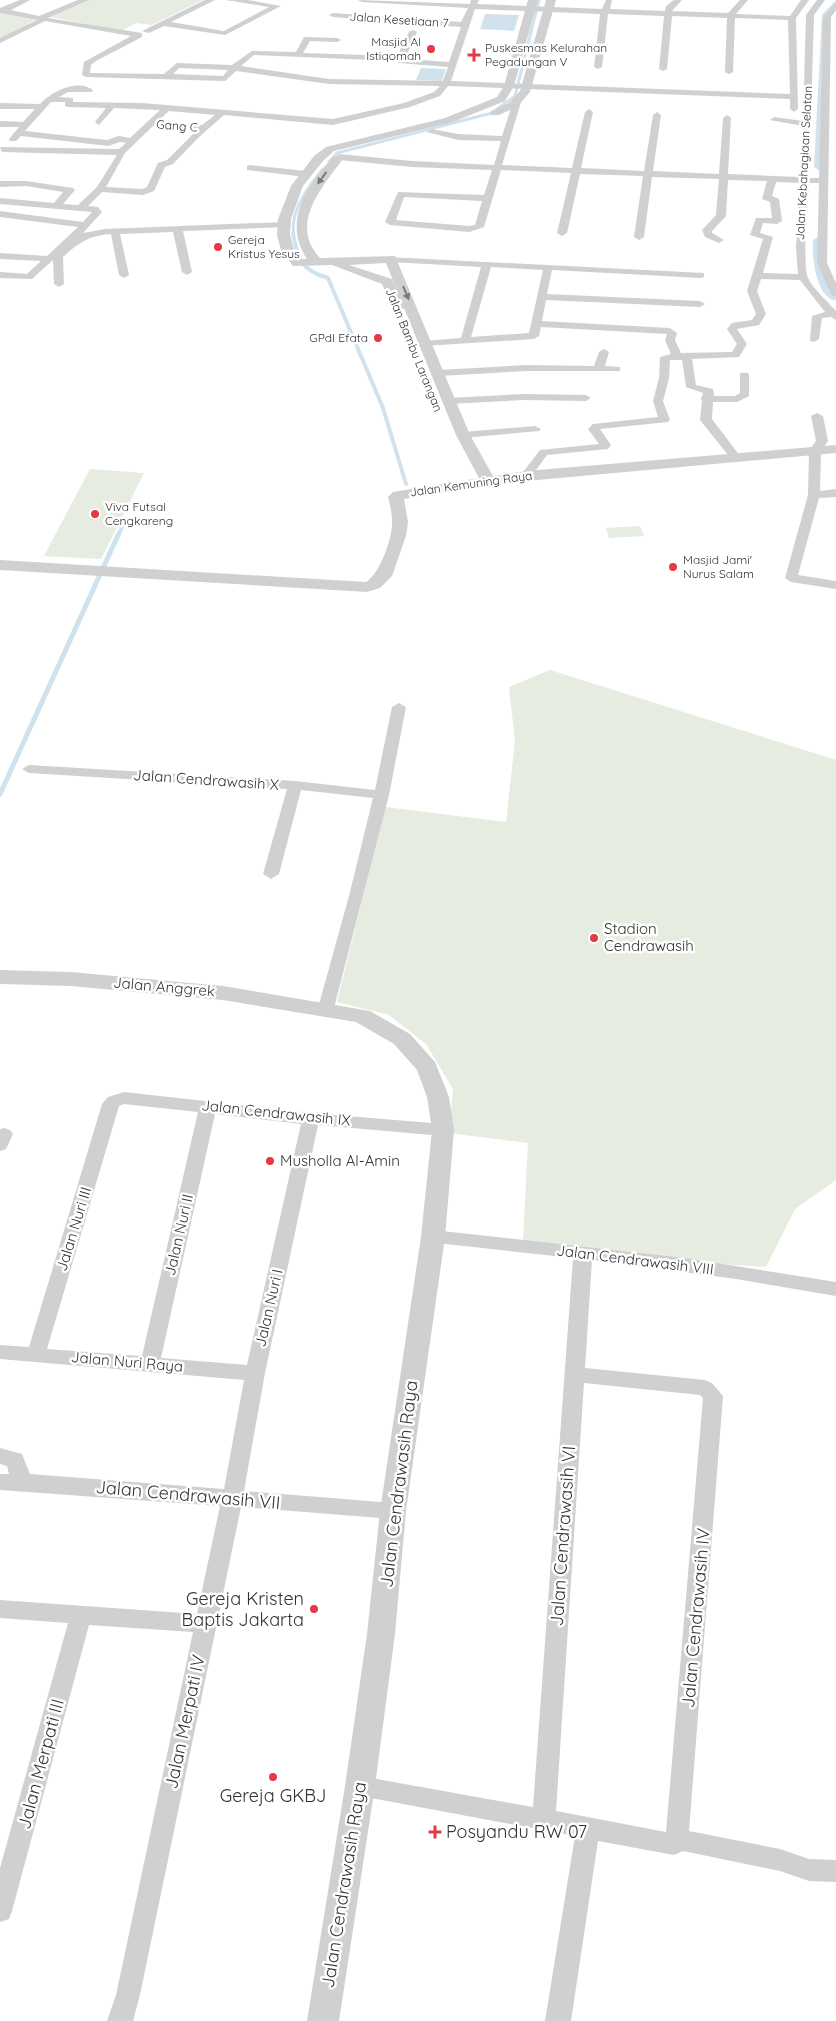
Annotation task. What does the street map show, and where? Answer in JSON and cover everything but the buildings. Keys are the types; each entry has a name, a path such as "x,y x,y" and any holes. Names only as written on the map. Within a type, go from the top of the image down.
{"street":[{"path":"1,10 26,0"},
{"path":"0,41 42,19 85,0"},
{"path":"146,31 211,0"},
{"path":"230,0 276,6"},
{"path":"362,0 792,19"},
{"path":"598,67 606,5 611,0"},
{"path":"663,69 669,8 678,0"},
{"path":"730,72 731,17 744,0"},
{"path":"794,109 792,19 805,0"},
{"name":"Jalan Kebahagiaan Selatan","path":"822,0 810,15 807,180 802,248 803,277 816,296 835,316"},
{"path":"162,23 225,33 285,2"},
{"path":"49,99 70,100 68,104 112,105 333,122 408,106 437,94 446,83 474,4"},
{"path":"836,5 827,17 821,248 822,263 826,277 836,294"},
{"path":"487,198 401,194 390,222 480,227 496,166 517,102 517,86 532,7"},
{"path":"333,14 340,8"},
{"path":"549,8 517,86 498,101 457,118 330,149 322,155 306,174 292,196 282,226 285,245 317,263 422,261 701,275"},
{"path":"1,10 42,19 139,35 101,53 88,64 86,75 225,79 234,68 252,53 401,59"},
{"name":"Jalan Kesetiaan 7","path":"333,14 415,26 465,27"},
{"path":"415,26 399,62 452,65"},
{"path":"209,39 220,32"},
{"path":"298,55 307,39 336,40"},
{"path":"234,68 319,81 364,84 446,83 808,98"},
{"path":"810,73 825,73"},
{"path":"1,149 17,135 49,99 67,89 88,91 103,76"},
{"path":"317,263 308,251 300,219 312,193 342,155 470,122 517,102"},
{"path":"99,122 112,105"},
{"path":"0,106 40,107"},
{"path":"81,208 100,189 121,156 121,152 166,109"},
{"path":"562,233 589,112"},
{"path":"100,189 149,191 161,165 170,162 221,114"},
{"path":"639,237 656,115"},
{"path":"824,116 836,116"},
{"path":"718,240 708,235 707,230 721,216 727,118"},
{"path":"774,120 808,130 836,133"},
{"name":"Gang C","path":"150,123 204,128"},
{"path":"0,124 26,125"},
{"path":"431,132 458,137 506,139"},
{"path":"0,137 17,135 108,143 119,139 132,140"},
{"path":"1,149 121,152"},
{"path":"342,155 496,166 823,181"},
{"path":"250,168 306,174"},
{"path":"526,476 544,452 604,447 605,445 594,429 597,426 664,420 658,401 664,378 665,357 731,356 739,350 742,344 732,329 736,325 755,323 761,314 752,291 768,237 755,235 759,220 777,221 774,200 767,199 772,178"},
{"path":"0,184 24,182 36,187 70,190 56,206"},
{"path":"0,200 95,209 97,212 29,278 0,275"},
{"path":"0,214 84,225"},
{"path":"59,284 58,256 82,235 115,231 177,228 282,226"},
{"path":"177,228 187,272"},
{"path":"115,231 124,274"},
{"path":"802,248 821,248"},
{"path":"0,256 49,259"},
{"name":"Jalan Bambu Larangan","path":"392,261 428,344 463,435 471,452 477,457 488,481"},
{"name":"Jalan Bambu Larangan","path":"317,263 387,282 432,396"},
{"path":"465,342 487,264"},
{"path":"412,345 531,337 536,324 548,267"},
{"path":"757,276 803,277"},
{"path":"542,297 700,304"},
{"path":"814,339 818,316 835,316"},
{"path":"536,324 670,331 670,340 682,356 692,376 691,387 709,391 706,399 706,420 717,431 736,458"},
{"path":"599,368 604,352"},
{"path":"439,373 526,368 616,369"},
{"path":"706,399 737,399 745,394 744,374"},
{"path":"449,401 523,397 586,398"},
{"path":"817,416 822,441 816,451 814,495 791,578 836,584"},
{"name":"Jalan Bambu Larangan","path":"442,422 450,429 463,435"},
{"path":"463,435 535,430"},
{"name":"Jalan Kemuning Raya","path":"0,565 367,587 374,585 384,576 398,536 403,493 526,476 836,449"},
{"path":"814,495 836,493"},
{"path":"326,1008 351,923 382,794 399,707"},
{"name":"Jalan Cendrawasih X","path":"29,769 295,785 382,794"},
{"path":"271,874 295,785"},
{"name":"Jalan Anggrek","path":"0,978 71,979 223,993 326,1008"},
{"name":"Jalan Cendrawasih Raya","path":"323,2021 360,1786 381,1634 393,1511 433,1237 443,1130 438,1097 426,1066 402,1039 362,1016 326,1008"},
{"name":"Jalan Cendrawasih IX","path":"111,1104 124,1098 443,1130"},
{"name":"Jalan Nuri III","path":"36,1354 111,1104"},
{"name":"Jalan Nuri II","path":"150,1364 208,1106"},
{"name":"Jalan Nuri I","path":"232,1500 254,1373 311,1118"},
{"name":"Jalan Cendrawasih VIII","path":"433,1237 583,1253 794,1281 836,1289"},
{"name":"Jalan Cendrawasih VI","path":"544,1820 583,1253"},
{"name":"Jalan Nuri Raya","path":"0,1352 254,1373"},
{"name":"Jalan Cendrawasih IV","path":"574,1374 705,1388 712,1392 713,1410 676,1841"},
{"path":"0,1456 14,1460 22,1482 0,1482"},
{"name":"Jalan Cendrawasih VII","path":"22,1482 232,1500 393,1511"},
{"name":"Jalan Merpati IV","path":"120,2021 130,1986 232,1500"},
{"path":"0,1609 206,1624"},
{"name":"Jalan Merpati III","path":"0,1911 81,1616"},
{"path":"360,1786 588,1828 676,1841 780,1860 809,1870 836,1871"},
{"path":"558,2021 588,1828"}],"shaded area":[{"path":"89,0 203,0 152,25 136,23 121,31 51,17"},
{"path":"0,13 35,20 0,39"},
{"name":"Viva Futsal Cengkareng","path":"90,469 144,473 101,559 44,556"},
{"path":"640,526 644,536 609,538 606,528"},
{"name":"Stadion Cendrawasih","path":"550,670 836,760 836,1180 795,1209 766,1267 720,1264 523,1241 528,1143 449,1133 453,1089 426,1044 389,1015 337,1002 385,807 506,822 515,741 509,687"}],"water":[{"path":"485,14 519,15 514,31 480,29"},
{"path":"421,68 446,69 442,81 416,80"}],"waterway":[{"path":"329,162 337,153 492,113 515,96 539,0"},
{"path":"819,167 822,66 826,15 836,3"},
{"path":"294,235 293,226 297,208 306,191 323,169"},
{"path":"293,234 302,263 312,271 328,278 383,408 406,484"},
{"path":"818,240 820,271 830,292 836,298"},
{"path":"119,534 123,525"},
{"path":"0,794 119,533"}],"place":[{"name":"Masjid Al Istiqomah","path":"431,49"},
{"name":"Puskesmas Kelurahan Pegadungan V","path":"474,55"},
{"name":"Gereja Kristus Yesus","path":"218,247"},
{"name":"GPdI Efata","path":"378,338"},
{"name":"Viva Futsal Cengkareng","path":"95,514"},
{"name":"Masjid Jami' Nurus Salam","path":"673,567"},
{"name":"Stadion Cendrawasih","path":"594,938"},
{"name":"Musholla Al-Amin","path":"270,1161"},
{"name":"Gereja Kristen Baptis Jakarta","path":"314,1609"},
{"name":"Gereja GKBJ","path":"273,1777"},
{"name":"Posyandu RW 07","path":"435,1832"}]}
